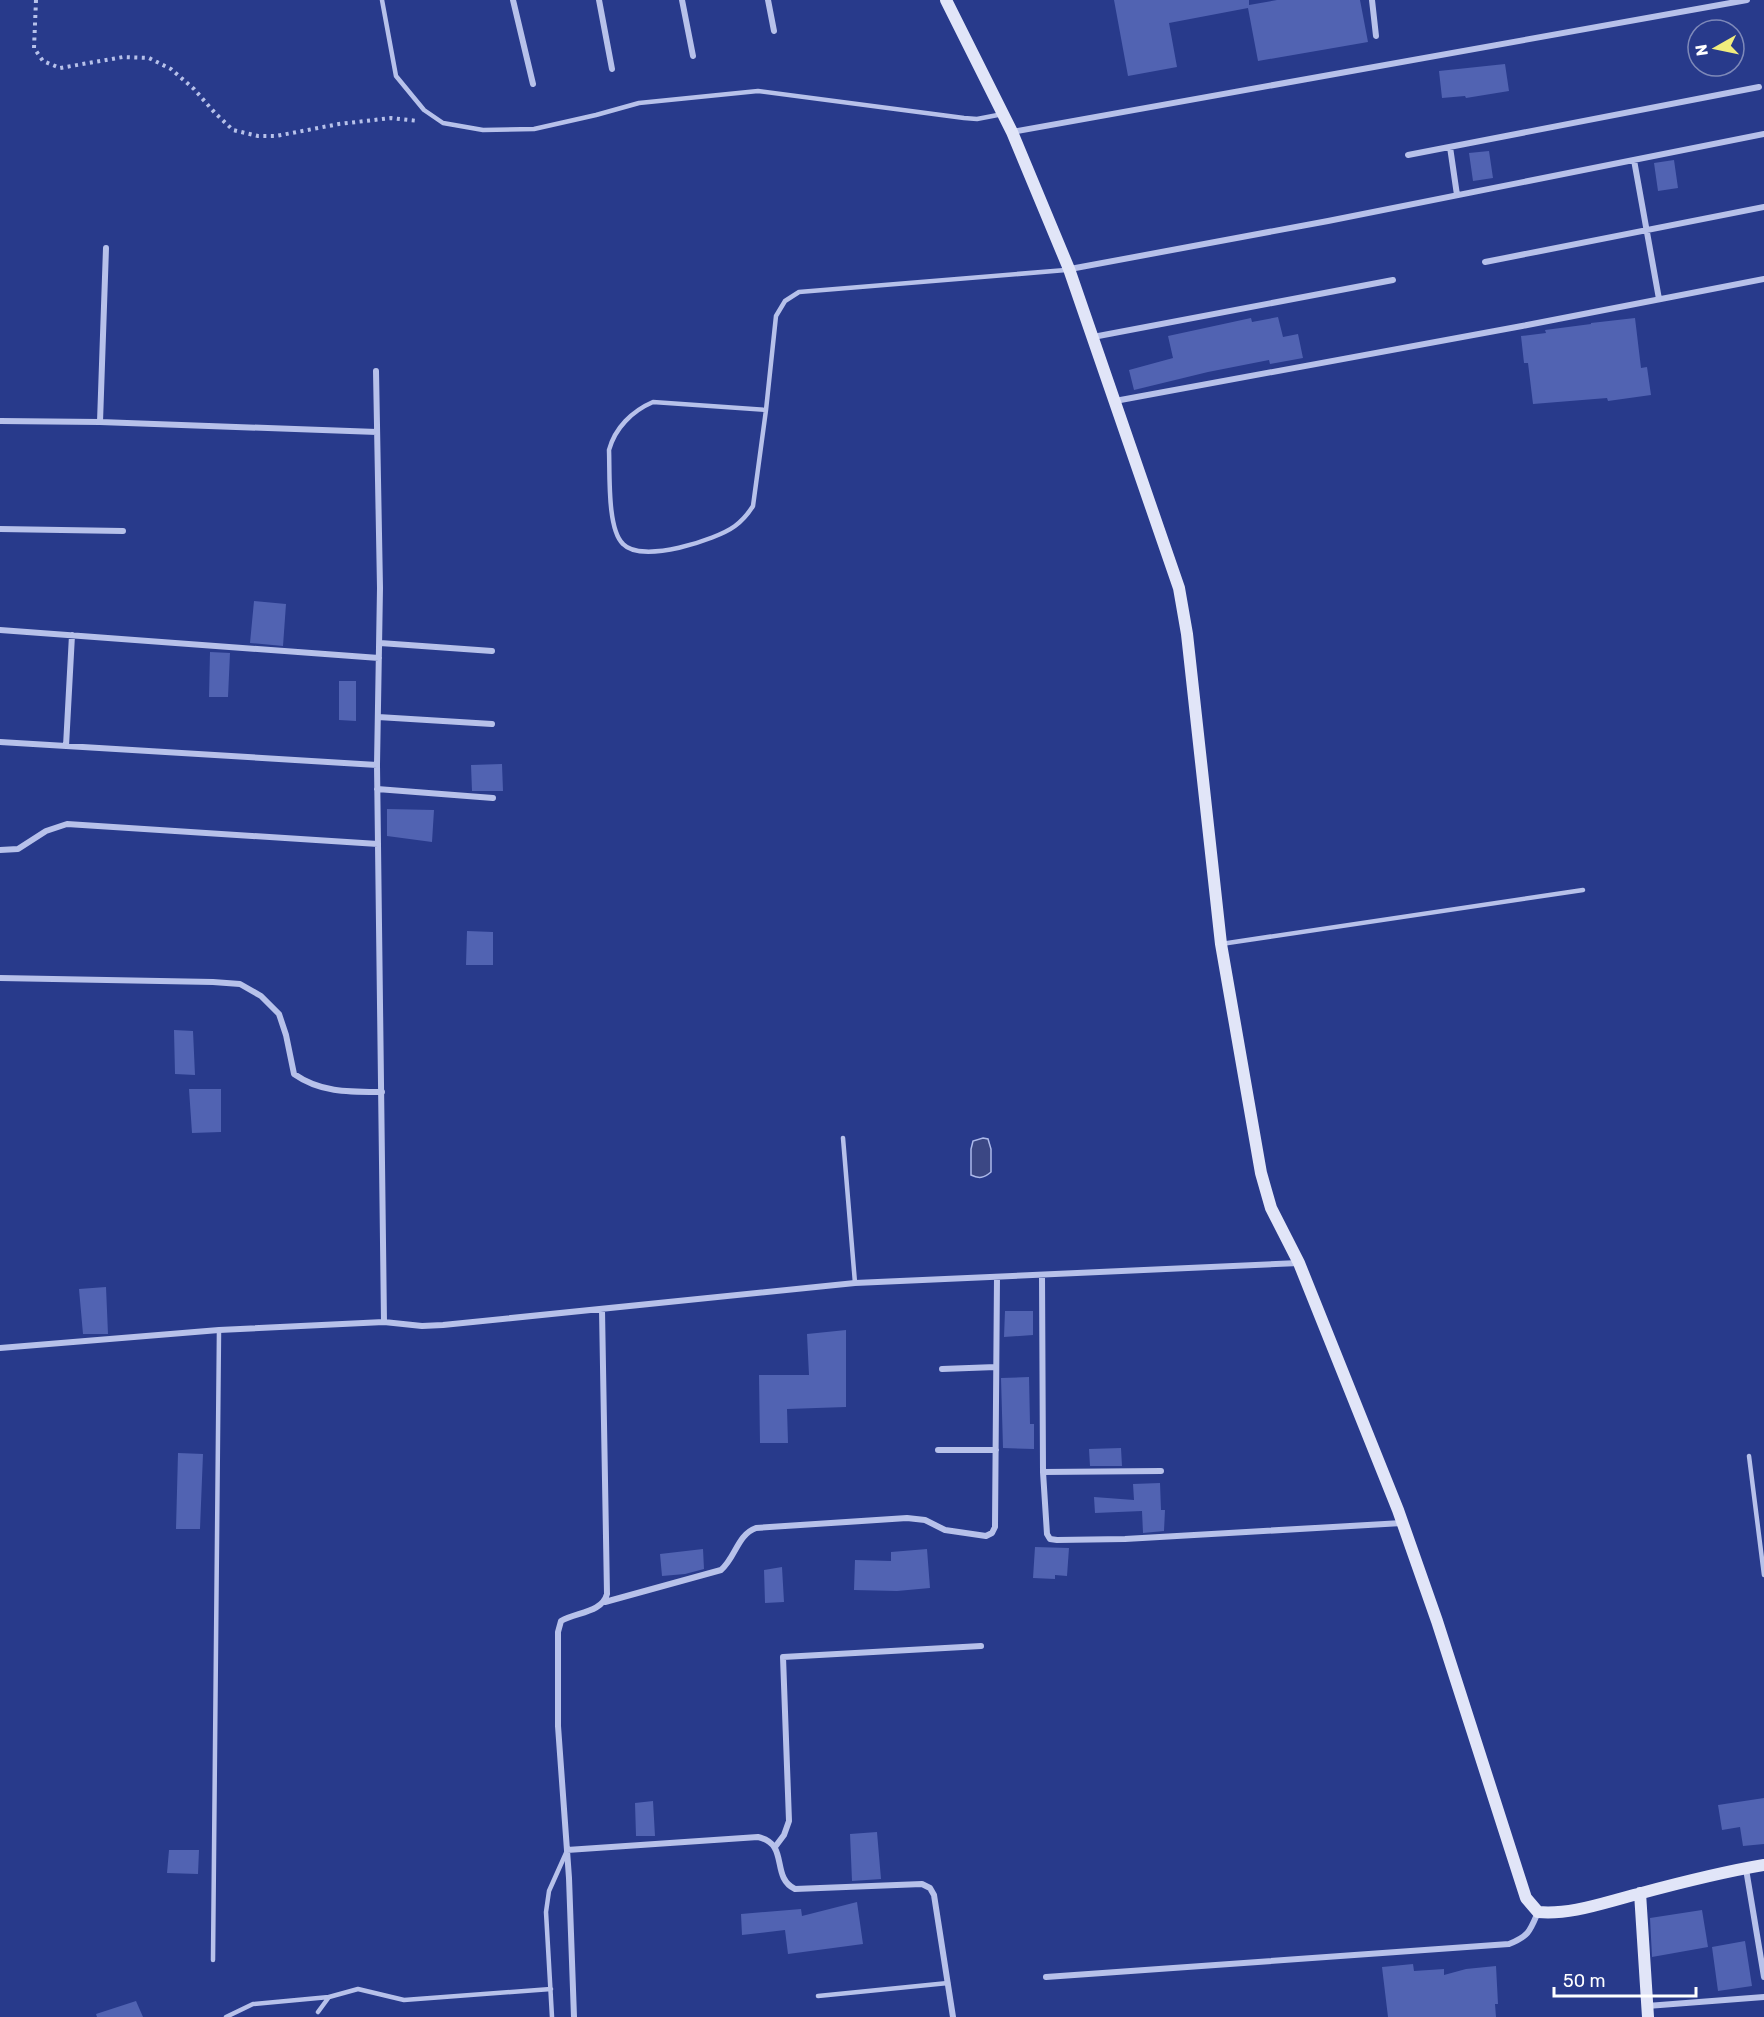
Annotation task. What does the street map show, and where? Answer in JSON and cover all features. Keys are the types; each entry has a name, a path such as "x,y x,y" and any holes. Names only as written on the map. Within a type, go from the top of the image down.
{"street":[{"path":"513,0 532,84"},
{"path":"599,0 612,69"},
{"path":"682,0 693,56"},
{"path":"768,0 774,31"},
{"path":"946,0 1012,132 1069,270 1179,588 1187,634 1221,945 1261,1173 1271,1208 1299,1263 1402,1523 1437,1621 1526,1898 1538,1912 1553,1913 1585,1908 1764,1865"},
{"path":"1372,0 1376,36"},
{"path":"1012,132 1746,0"},
{"path":"1408,155 1760,87"},
{"path":"1069,270 1764,134"},
{"path":"1450,147 1457,195"},
{"path":"1634,160 1659,299"},
{"path":"1485,262 1764,207"},
{"path":"100,422 106,248"},
{"path":"1114,401 1764,279"},
{"path":"1092,337 1393,280"},
{"path":"376,371 380,643 377,789 384,1323"},
{"path":"0,421 100,422 376,432"},
{"path":"0,529 123,531"},
{"path":"0,630 379,658"},
{"path":"66,746 72,635"},
{"path":"380,643 492,651"},
{"path":"378,717 492,724"},
{"path":"0,742 377,765"},
{"path":"377,789 493,798"},
{"path":"0,850 18,849 46,831 67,824 378,844"},
{"path":"0,978 240,984 261,996 279,1014 294,1074 306,1083 336,1092 382,1092"},
{"path":"0,1348 219,1330 384,1323 443,1325 855,1283 1299,1263"},
{"path":"1042,1275 1043,1473 1047,1534 1050,1539 1125,1539 1402,1523"},
{"path":"574,2017 567,1850 558,1725 558,1632 561,1621 600,1607 605,1602 721,1570 728,1564 742,1537 748,1531 756,1528 907,1518 925,1520 945,1530 986,1536 992,1533 995,1527 997,1277"},
{"path":"602,1310 607,1594 605,1602"},
{"path":"942,1369 996,1367"},
{"path":"939,1450 996,1450"},
{"path":"1043,1473 1161,1471"},
{"path":"775,1846 784,1835 789,1821 783,1657 981,1646"},
{"path":"567,1850 758,1837 768,1839 775,1846 783,1878 788,1886 795,1889 922,1884 930,1888 934,1895 953,2017"},
{"path":"1746,1868 1764,1977"},
{"path":"1640,1893 1648,2011 1764,1996"},
{"path":"1046,1977 1509,1944 1530,1932 1538,1912"}],"lane":[{"path":"382,0 396,76 424,110 443,123 483,130 534,129 596,116 639,103 758,91 964,118 977,119 1003,114"},
{"path":"766,410 653,402 642,406 612,438 609,450 613,524 621,543 630,550 648,553 674,548 706,540 733,528 745,518 753,506 766,410 776,316 785,301 799,292 1069,270"},
{"path":"1221,945 1583,890"},
{"path":"843,1138 855,1283"},
{"path":"213,1960 219,1330"},
{"path":"1749,1456 1764,1575"},
{"path":"552,2017 546,1912 549,1892 567,1850"},
{"path":"819,1996 948,1983"},
{"path":"225,2017 252,2004 329,1997 358,1989 404,2000 551,1989"},
{"path":"318,2012 329,1997"}],"path":[{"path":"36,0 34,48 43,61 60,68 123,57 149,58 171,69 194,89 233,130 258,136 276,136 339,124 391,118 443,123"}],"water":[{"path":"988,1139 991,1149 991,1172 984,1177 977,1177 971,1175 971,1149 973,1141"}],"building":[{"path":"1114,0 1249,0 1249,5 1277,0 1360,0 1368,42 1258,61 1248,8 1169,23 1177,67 1128,76"},
{"path":"1505,64 1509,91 1466,98 1465,96 1442,98 1439,71"},
{"path":"1489,151 1493,178 1473,181 1469,153"},
{"path":"1674,160 1678,188 1658,191 1654,163"},
{"path":"1278,317 1283,337 1298,334 1303,358 1270,364 1269,360 1134,390 1129,370 1173,358 1168,336 1251,318 1252,322"},
{"path":"1635,318 1641,368 1647,367 1651,395 1608,401 1607,398 1533,404 1528,363 1524,363 1521,336 1546,333 1545,330"},
{"path":"254,601 286,604 283,646 250,643"},
{"path":"210,652 230,653 228,697 209,697"},
{"path":"339,681 356,681 356,721 339,720"},
{"path":"502,764 503,791 472,791 471,765"},
{"path":"387,809 434,810 432,842 387,836"},
{"path":"467,931 493,932 493,965 466,965"},
{"path":"174,1030 193,1031 195,1075 175,1074"},
{"path":"189,1089 221,1089 221,1132 192,1133"},
{"path":"106,1287 108,1334 83,1334 79,1289"},
{"path":"1005,1311 1033,1311 1033,1335 1004,1337"},
{"path":"846,1330 846,1407 787,1409 788,1443 760,1443 759,1375 809,1375 807,1334"},
{"path":"1029,1377 1030,1424 1034,1424 1034,1449 1003,1448 1001,1378"},
{"path":"1121,1448 1122,1466 1090,1466 1089,1449"},
{"path":"178,1453 203,1454 200,1529 176,1529"},
{"path":"1160,1483 1161,1510 1165,1510 1164,1531 1143,1533 1142,1511 1095,1513 1094,1497 1134,1500 1133,1484"},
{"path":"1035,1547 1069,1548 1067,1576 1055,1575 1055,1579 1033,1578"},
{"path":"703,1549 704,1569 685,1574 662,1576 660,1554"},
{"path":"927,1549 930,1588 897,1591 854,1590 855,1560 891,1561 891,1552"},
{"path":"782,1567 784,1602 765,1603 764,1570"},
{"path":"1764,1798 1764,1844 1743,1846 1740,1827 1722,1830 1718,1805"},
{"path":"653,1801 655,1836 636,1836 635,1803"},
{"path":"877,1832 881,1879 852,1881 850,1834"},
{"path":"169,1850 199,1850 198,1874 167,1873"},
{"path":"857,1902 863,1944 788,1954 785,1930 742,1935 741,1914 801,1909 802,1916"},
{"path":"1702,1910 1708,1947 1652,1957 1650,1918"},
{"path":"1745,1941 1752,1986 1718,1991 1712,1947"},
{"path":"1413,1964 1414,1971 1444,1969 1444,1975 1466,1969 1496,1966 1498,2004 1495,2004 1496,2017 1388,2017 1382,1967"},
{"path":"136,2001 143,2017 97,2017 96,2014"}]}
